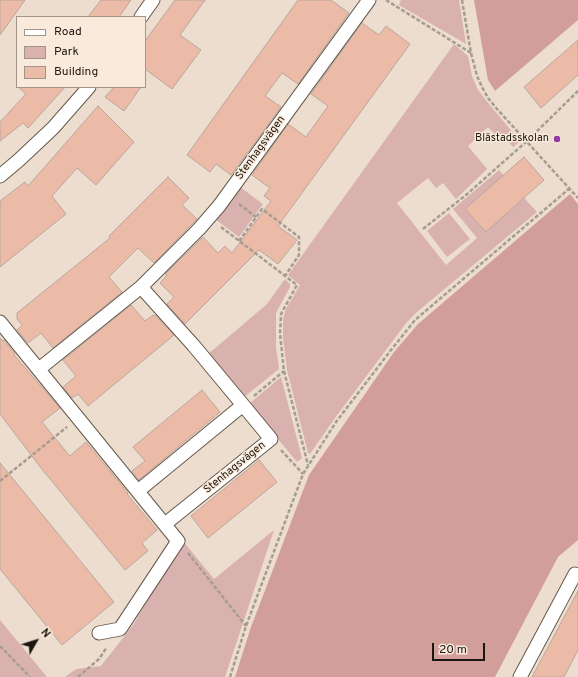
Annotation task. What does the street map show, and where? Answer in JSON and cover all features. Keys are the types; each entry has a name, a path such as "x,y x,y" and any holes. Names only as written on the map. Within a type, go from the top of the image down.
{"street":[{"path":"142,16 153,0"},
{"name":"Stenhagsvägen","path":"39,369 141,287 209,218 229,193 369,0"},
{"path":"0,176 53,128 88,88"},
{"name":"Stenhagsvägen","path":"141,287 194,346 271,439 165,524"},
{"path":"0,322 178,541 120,629 99,633"},
{"path":"138,491 242,405"},
{"path":"520,677 575,574 578,575"}],"path":[{"path":"386,0 471,53"},
{"path":"462,0 471,53 477,76 488,98 578,198"},
{"path":"423,229 466,195 527,141 578,91"},
{"path":"230,677 246,626 303,474 336,422 415,320 570,188"},
{"path":"229,193 235,198 234,200 256,217"},
{"path":"238,241 262,209 299,237 299,255 285,276"},
{"path":"209,218 297,285 281,314 280,334 284,370 309,465"},
{"path":"242,405 284,370"},
{"path":"0,481 78,418"},
{"path":"271,439 303,474"},
{"path":"178,541 246,626"},
{"path":"78,677 99,659 120,629"},
{"path":"0,646 30,677"}],"green space":[{"path":"401,0 459,0 466,44 399,5"},
{"path":"454,44 468,56 472,76 478,90 520,141 513,147 505,138 501,141 488,127 468,146 487,169 456,199 443,183 436,188 428,178 397,203 446,265 477,238 453,209 499,170 537,212 407,322 310,454 308,453 287,370 283,338 283,319 286,309 300,285 288,275"},
{"path":"240,187 263,204 239,237 215,219"},
{"path":"449,213 470,239 447,257 427,231"},
{"path":"285,279 290,284 290,287 276,313 276,347 279,369 243,398 207,355 267,304"},
{"path":"281,377 302,458 297,462 249,404"},
{"path":"274,530 225,677 65,677 76,669 101,666 133,625 183,541 214,579"},
{"path":"0,620 47,677 0,677"}],"shaded area":[{"path":"474,0 578,0 578,20 495,91 488,80"},
{"path":"570,194 578,204 578,540 558,557 495,677 235,677 251,627 309,475 394,352 418,324"}],"building":[{"path":"0,0 25,0 0,35"},
{"path":"101,0 131,0 120,16 89,16"},
{"path":"175,0 205,0 180,35 201,50 172,89 146,70 146,40"},
{"path":"298,0 331,0 349,13 298,84 282,73 265,96 281,107 231,175 216,164 210,172 187,155"},
{"path":"362,23 379,35 386,26 410,44 278,226 297,240 278,264 259,250 185,324 167,304 174,297 160,283 167,275 165,274 203,237 218,253 225,246 232,253 271,201 264,196 270,188 252,175 288,124 306,137 328,106 311,94"},
{"path":"578,40 578,75 541,108 524,87"},
{"path":"19,88 64,88 28,128 23,123 0,141 0,122 26,94"},
{"path":"113,88 140,88 124,111 105,97"},
{"path":"98,106 134,142 96,185 77,168 52,196 66,214 0,267 0,201 25,182 28,186"},
{"path":"524,157 544,180 486,232 465,209"},
{"path":"168,177 189,198 182,205 197,219 154,263 138,248 109,277 122,292 53,348 41,333 28,343 17,330 22,325 17,319 17,313 110,238 109,236"},
{"path":"131,305 145,321 155,315 174,335 88,406 78,394 72,398 63,387 76,376 63,360"},
{"path":"0,338 3,341 4,340 15,354 14,355 60,408 42,422 64,449 70,456 86,442 157,530 142,543 148,551 125,570 41,468 0,414"},
{"path":"202,390 220,412 139,480 132,471 145,461 133,447"},
{"path":"259,460 277,482 208,538 191,516"},
{"path":"0,463 114,602 62,645 0,569"},
{"path":"578,591 578,650 564,677 532,677"}],"place":[{"name":"Blästadsskolan","path":"557,139"}]}
